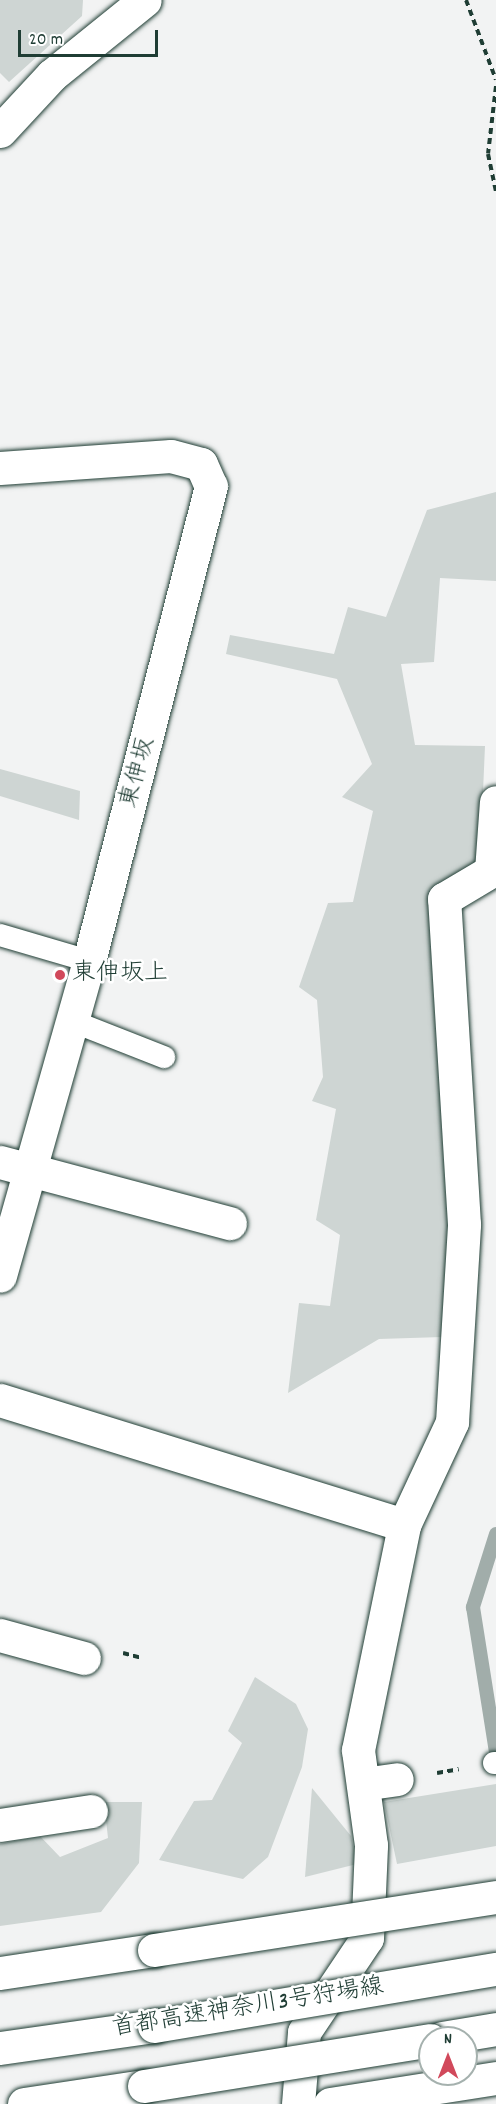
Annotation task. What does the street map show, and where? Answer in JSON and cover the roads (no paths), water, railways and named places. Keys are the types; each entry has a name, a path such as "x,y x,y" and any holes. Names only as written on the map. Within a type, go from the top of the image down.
{"main road":[{"path":"0,131 52,75 145,0"},
{"name":"東伸坂","path":"0,468 171,456 201,464 211,486 72,1021 15,1166 0,1276"},
{"path":"298,2104 304,2032 367,1938 371,1845 358,1750 404,1525 452,1422 464,1224 444,899 491,871 496,802"},
{"path":"15,1166 230,1223"},
{"path":"0,1400 404,1525"},
{"path":"0,1635 84,1658"},
{"path":"363,1784 398,1779"},
{"path":"0,1825 91,1811"},
{"path":"0,1973 496,1897"},
{"name":"首都高速神奈川3号狩場線","path":"0,2048 154,2026 496,1969"},
{"path":"478,2032 496,2029"},
{"path":"24,2104 418,2042"},
{"path":"330,2104 496,2078"}],"lane":[{"path":"0,935 89,961"},
{"path":"72,1021 164,1057"}],"waterway":[{"path":"496,1534 473,1607 496,1752"}],"place":[{"name":"東伸坂上","path":"60,975"}]}
